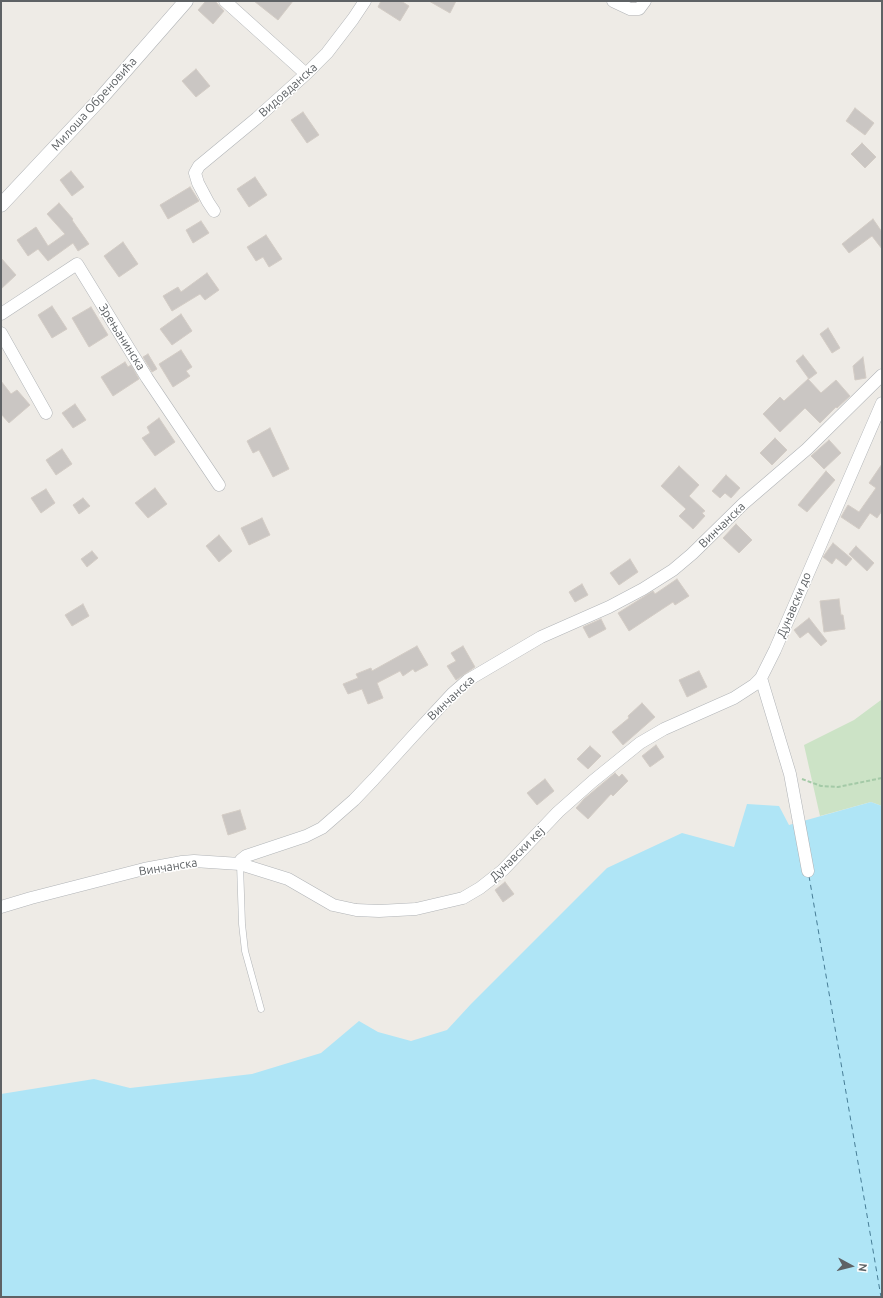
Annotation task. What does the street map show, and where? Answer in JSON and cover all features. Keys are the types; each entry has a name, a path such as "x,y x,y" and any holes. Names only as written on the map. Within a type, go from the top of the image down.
{"street":[{"name":"Милоша Обреновића","path":"1,205 102,97 186,1"},
{"path":"225,1 306,74"},
{"name":"Видовданска","path":"214,211 198,183 195,173 199,166 257,118 328,53 365,1"},
{"path":"613,1 630,9 639,10 646,1"},
{"name":"Зрењанинска","path":"1,314 77,264 147,378 219,485"},
{"path":"1,333 46,413"},
{"name":"Винчанска","path":"1,908 31,898 144,869 194,861 240,864 246,856 306,836 322,828 354,800 412,736 452,694 468,680 541,637 622,600 643,589 672,570 692,554 743,504 807,449 882,375"},
{"name":"Дунавски до","path":"761,678 882,403"},
{"path":"761,678 790,774 796,813 808,871"},
{"name":"Дунавски кеј","path":"240,864 288,879 333,905 356,910 379,911 416,909 463,898 480,888 504,870 558,812 640,743 664,729 734,698 761,678"}],"lane":[{"path":"240,864 242,924 245,952 261,1009"}],"path":[{"path":"790,774 821,786 838,787 882,778"}],"green space":[{"path":"882,697 882,806 871,802 820,816 804,745 854,720 881,700"}],"water":[{"path":"871,802 882,806 882,1297 1,1297 1,1094 94,1079 130,1088 252,1074 321,1053 359,1021 378,1032 411,1041 447,1030 607,868 682,833 734,847 747,804 779,806 789,825"}],"building":[{"path":"206,1 215,1 224,11 213,24 198,10"},
{"path":"254,1 293,1 278,20"},
{"path":"381,1 401,1 409,6 400,21 378,7"},
{"path":"429,1 456,1 450,13"},
{"path":"196,69 210,86 196,97 182,81"},
{"path":"855,108 874,123 865,135 846,121"},
{"path":"303,112 319,135 307,143 291,120"},
{"path":"862,143 876,157 865,168 851,154"},
{"path":"71,171 84,187 72,196 60,180"},
{"path":"255,177 267,195 249,207 237,189"},
{"path":"190,187 199,201 168,219 160,205"},
{"path":"59,203 73,219 72,220 89,244 78,251 73,243 48,261 38,249 28,256 17,240 36,227 48,246 65,234 47,214"},
{"path":"873,219 882,232 882,249 872,236 849,253 842,244"},
{"path":"201,221 209,233 193,243 186,230"},
{"path":"266,235 282,259 269,267 263,257 256,261 247,247"},
{"path":"123,242 138,264 119,277 104,256"},
{"path":"1,258 16,275 1,289"},
{"path":"207,273 219,290 205,300 200,294 172,311 163,296 178,287 181,292"},
{"path":"52,306 67,329 52,338 38,315"},
{"path":"91,307 108,335 89,347 72,318"},
{"path":"181,314 192,331 172,345 160,329"},
{"path":"828,328 840,348 832,353 820,334"},
{"path":"181,350 192,367 186,371 190,376 173,387 159,364"},
{"path":"148,354 157,369 152,372 143,357"},
{"path":"803,355 817,373 809,379 796,361"},
{"path":"863,357 866,378 855,380 853,366"},
{"path":"125,362 128,367 131,365 139,379 113,396 101,377"},
{"path":"808,379 821,393 836,380 850,396 820,423 805,408 780,432 763,414 780,397 784,401"},
{"path":"1,381 11,394 17,390 30,405 9,423 1,414"},
{"path":"75,404 86,420 73,428 62,413"},
{"path":"159,418 175,442 155,456 142,438 150,433 147,427"},
{"path":"270,428 289,469 273,477 259,450 253,453 247,441"},
{"path":"775,438 787,450 772,465 760,453"},
{"path":"829,440 841,453 824,469 811,456"},
{"path":"62,449 72,464 56,475 46,460"},
{"path":"882,464 882,511 877,518 870,513 859,529 841,517 848,505 859,512 876,488 869,483"},
{"path":"679,466 699,485 689,496 705,511 702,513 705,516 693,529 679,516 686,509 661,486"},
{"path":"826,471 835,480 807,512 798,505"},
{"path":"726,475 740,488 731,498 725,493 720,498 712,491"},
{"path":"155,488 167,504 148,518 135,503"},
{"path":"46,489 55,503 41,513 31,498"},
{"path":"83,498 90,506 79,514 73,505"},
{"path":"262,518 270,535 249,545 241,528"},
{"path":"736,524 752,540 739,553 723,538"},
{"path":"219,535 232,551 219,562 206,546"},
{"path":"833,543 852,559 846,566 836,558 832,564 823,557"},
{"path":"856,546 874,563 867,571 849,554"},
{"path":"92,551 98,558 87,567 81,559"},
{"path":"630,559 638,572 619,585 610,573"},
{"path":"677,579 689,596 675,605 673,602 629,631 618,613 653,591 655,594"},
{"path":"582,584 588,595 575,602 569,592"},
{"path":"839,599 845,629 824,632 820,601"},
{"path":"83,604 89,616 72,626 65,615"},
{"path":"809,618 827,641 821,646 808,632 800,638 794,630"},
{"path":"601,619 606,629 589,638 583,627"},
{"path":"417,646 428,665 415,672 413,669 403,676 400,671 377,683 383,698 368,704 362,689 348,694 343,684 358,678 356,674 371,668 372,671"},
{"path":"463,646 475,667 456,680 447,666 456,661 451,653"},
{"path":"699,671 707,687 687,697 679,680"},
{"path":"642,703 655,717 623,745 612,732 629,718 628,716"},
{"path":"656,745 664,757 650,767 642,756"},
{"path":"590,746 601,756 588,769 577,759"},
{"path":"615,773 619,777 622,774 628,781 613,796 611,794 588,819 576,808 584,799"},
{"path":"545,779 554,791 537,805 527,793"},
{"path":"240,810 246,829 228,835 222,815"},
{"path":"505,882 514,894 503,902 495,890"}],"ferry route":[{"path":"809,876 881,1297"}]}
